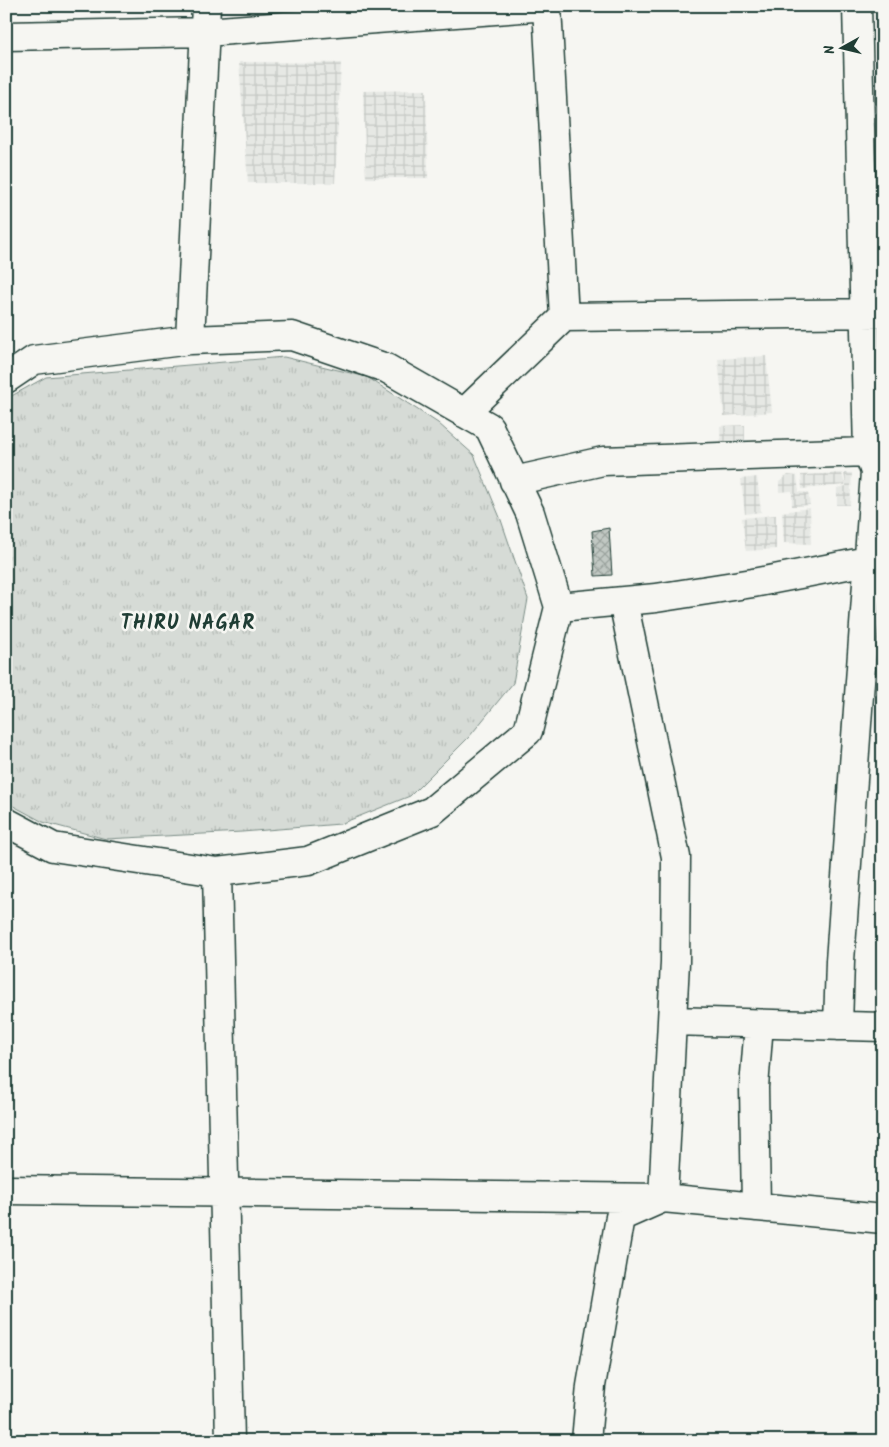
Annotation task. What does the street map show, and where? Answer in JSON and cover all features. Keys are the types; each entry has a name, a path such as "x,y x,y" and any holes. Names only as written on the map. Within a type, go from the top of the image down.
{"street":[{"path":"838,1026 840,961 876,559 875,472 868,452 873,313 857,6"},
{"path":"6,36 206,19 547,7 564,317"},
{"path":"190,340 206,19"},
{"path":"464,413 564,317 873,313"},
{"path":"6,379 34,360 190,340 292,336 386,368 489,428 530,513 559,607 528,731 432,810 308,861 217,872 53,847 6,822"},
{"path":"514,481 603,461 868,452"},
{"path":"559,607 623,601 753,583 876,559"},
{"path":"623,601 676,856 672,1021 662,1198"},
{"path":"217,872 230,1441"},
{"path":"672,1021 883,1027"},
{"path":"756,1207 754,1087 759,1024"},
{"path":"6,1190 662,1198 883,1219"},
{"path":"586,1441 591,1386 620,1217 662,1198"}],"shaded area":[{"path":"239,62 341,63 335,183 248,183"},
{"path":"426,90 428,178 366,178 363,91"},
{"path":"766,356 772,412 724,416 718,359"},
{"path":"745,425 745,450 721,450 720,426"},
{"path":"842,473 845,485 802,489 801,475"},
{"path":"844,473 852,473 850,505 837,505 837,488 846,486"},
{"path":"788,475 797,476 799,492 808,493 810,505 792,506 792,491 779,492 779,482"},
{"path":"757,477 761,512 745,514 741,479"},
{"path":"810,508 811,544 784,543 782,512"},
{"path":"776,515 776,549 746,551 742,518"}],"green space":[{"path":"284,357 367,377 438,423 474,455 501,520 528,599 513,683 469,737 410,796 340,824 242,832 106,839 43,822 6,802 6,399 46,377"}],"building":[{"path":"609,528 612,575 595,576 592,531"}],"district":[{"name":"THIRU NAGAR","path":"188,624"}]}
